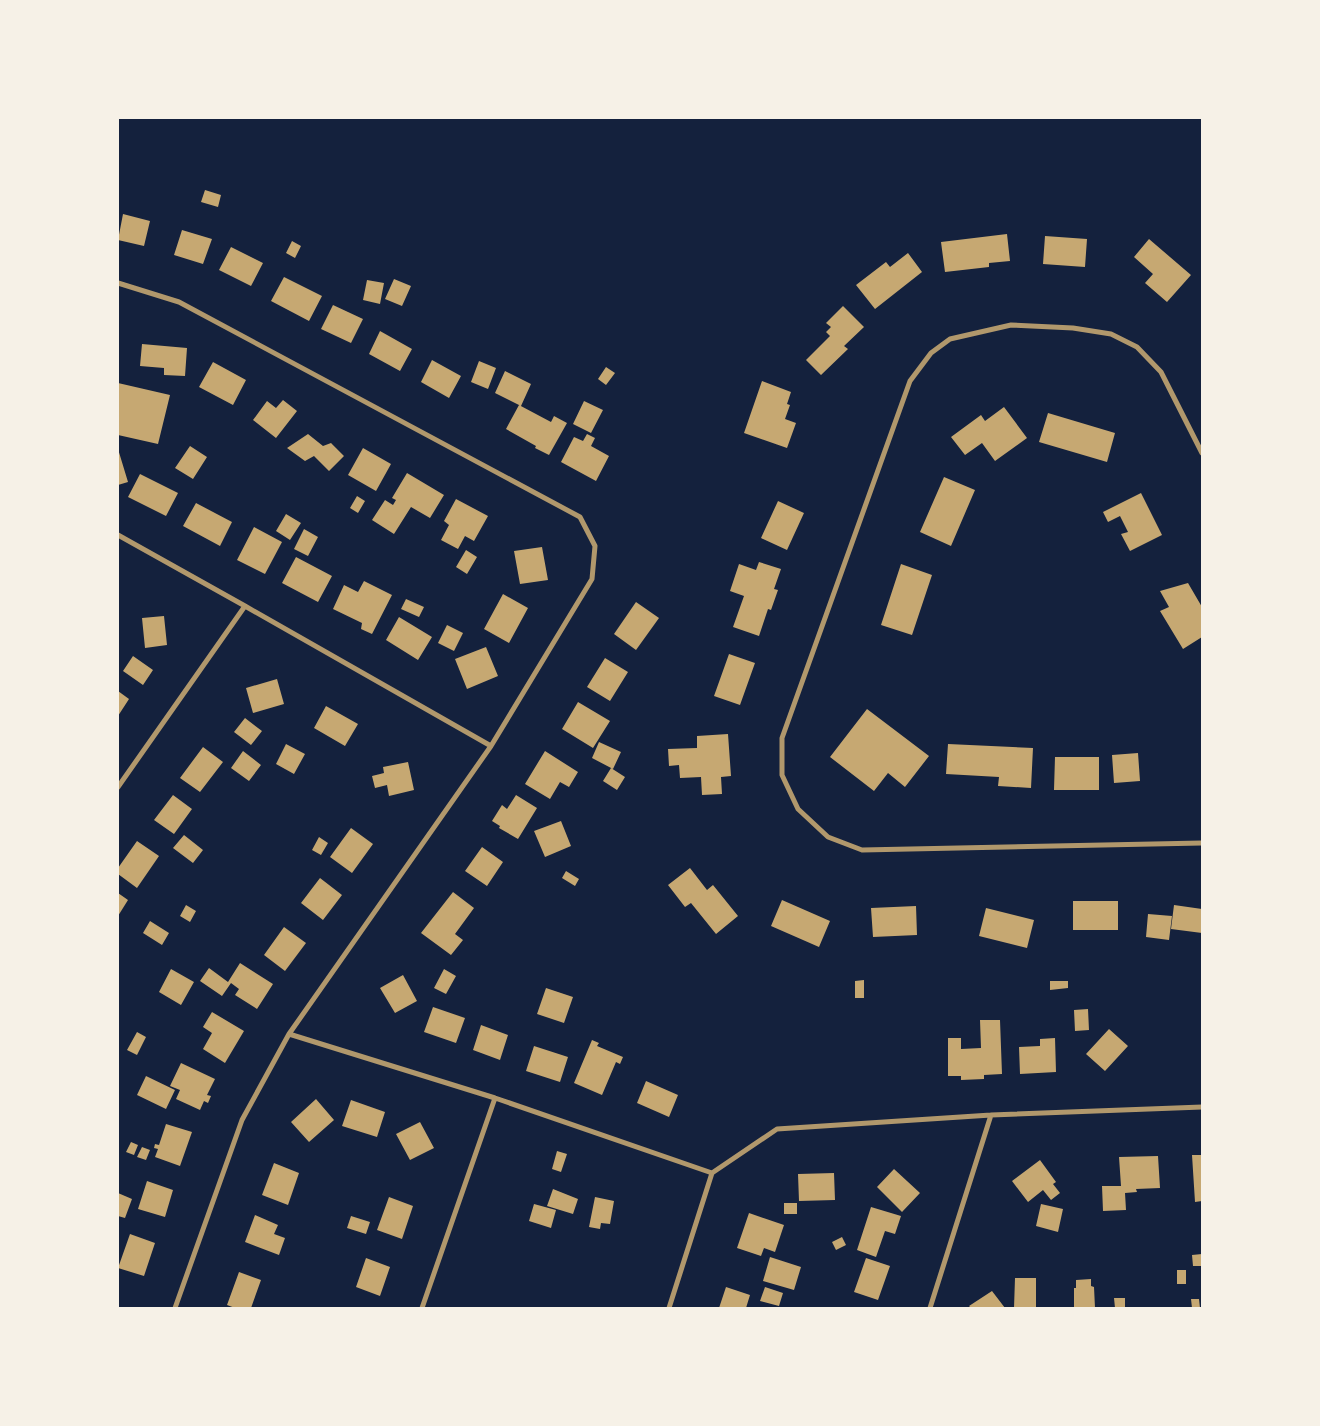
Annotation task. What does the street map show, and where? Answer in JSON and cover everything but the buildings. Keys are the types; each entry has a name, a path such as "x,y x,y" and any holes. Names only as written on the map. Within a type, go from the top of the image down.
{"street":[{"path":"118,283 178,302 580,517 595,546 592,579 491,746 289,1034 242,1120 175,1308"},
{"path":"1202,453 1161,372 1137,347 1111,334 1073,328 1011,325 950,339 931,353 910,381 782,738 782,775 798,809 804,815 828,837 862,850 1202,843"},
{"path":"118,535 491,746"},
{"path":"118,787 245,606"},
{"path":"289,1034 495,1098 712,1173"},
{"path":"422,1308 495,1098"},
{"path":"668,1308 712,1173 777,1129 991,1115 1202,1107"},
{"path":"930,1308 991,1115"}]}
